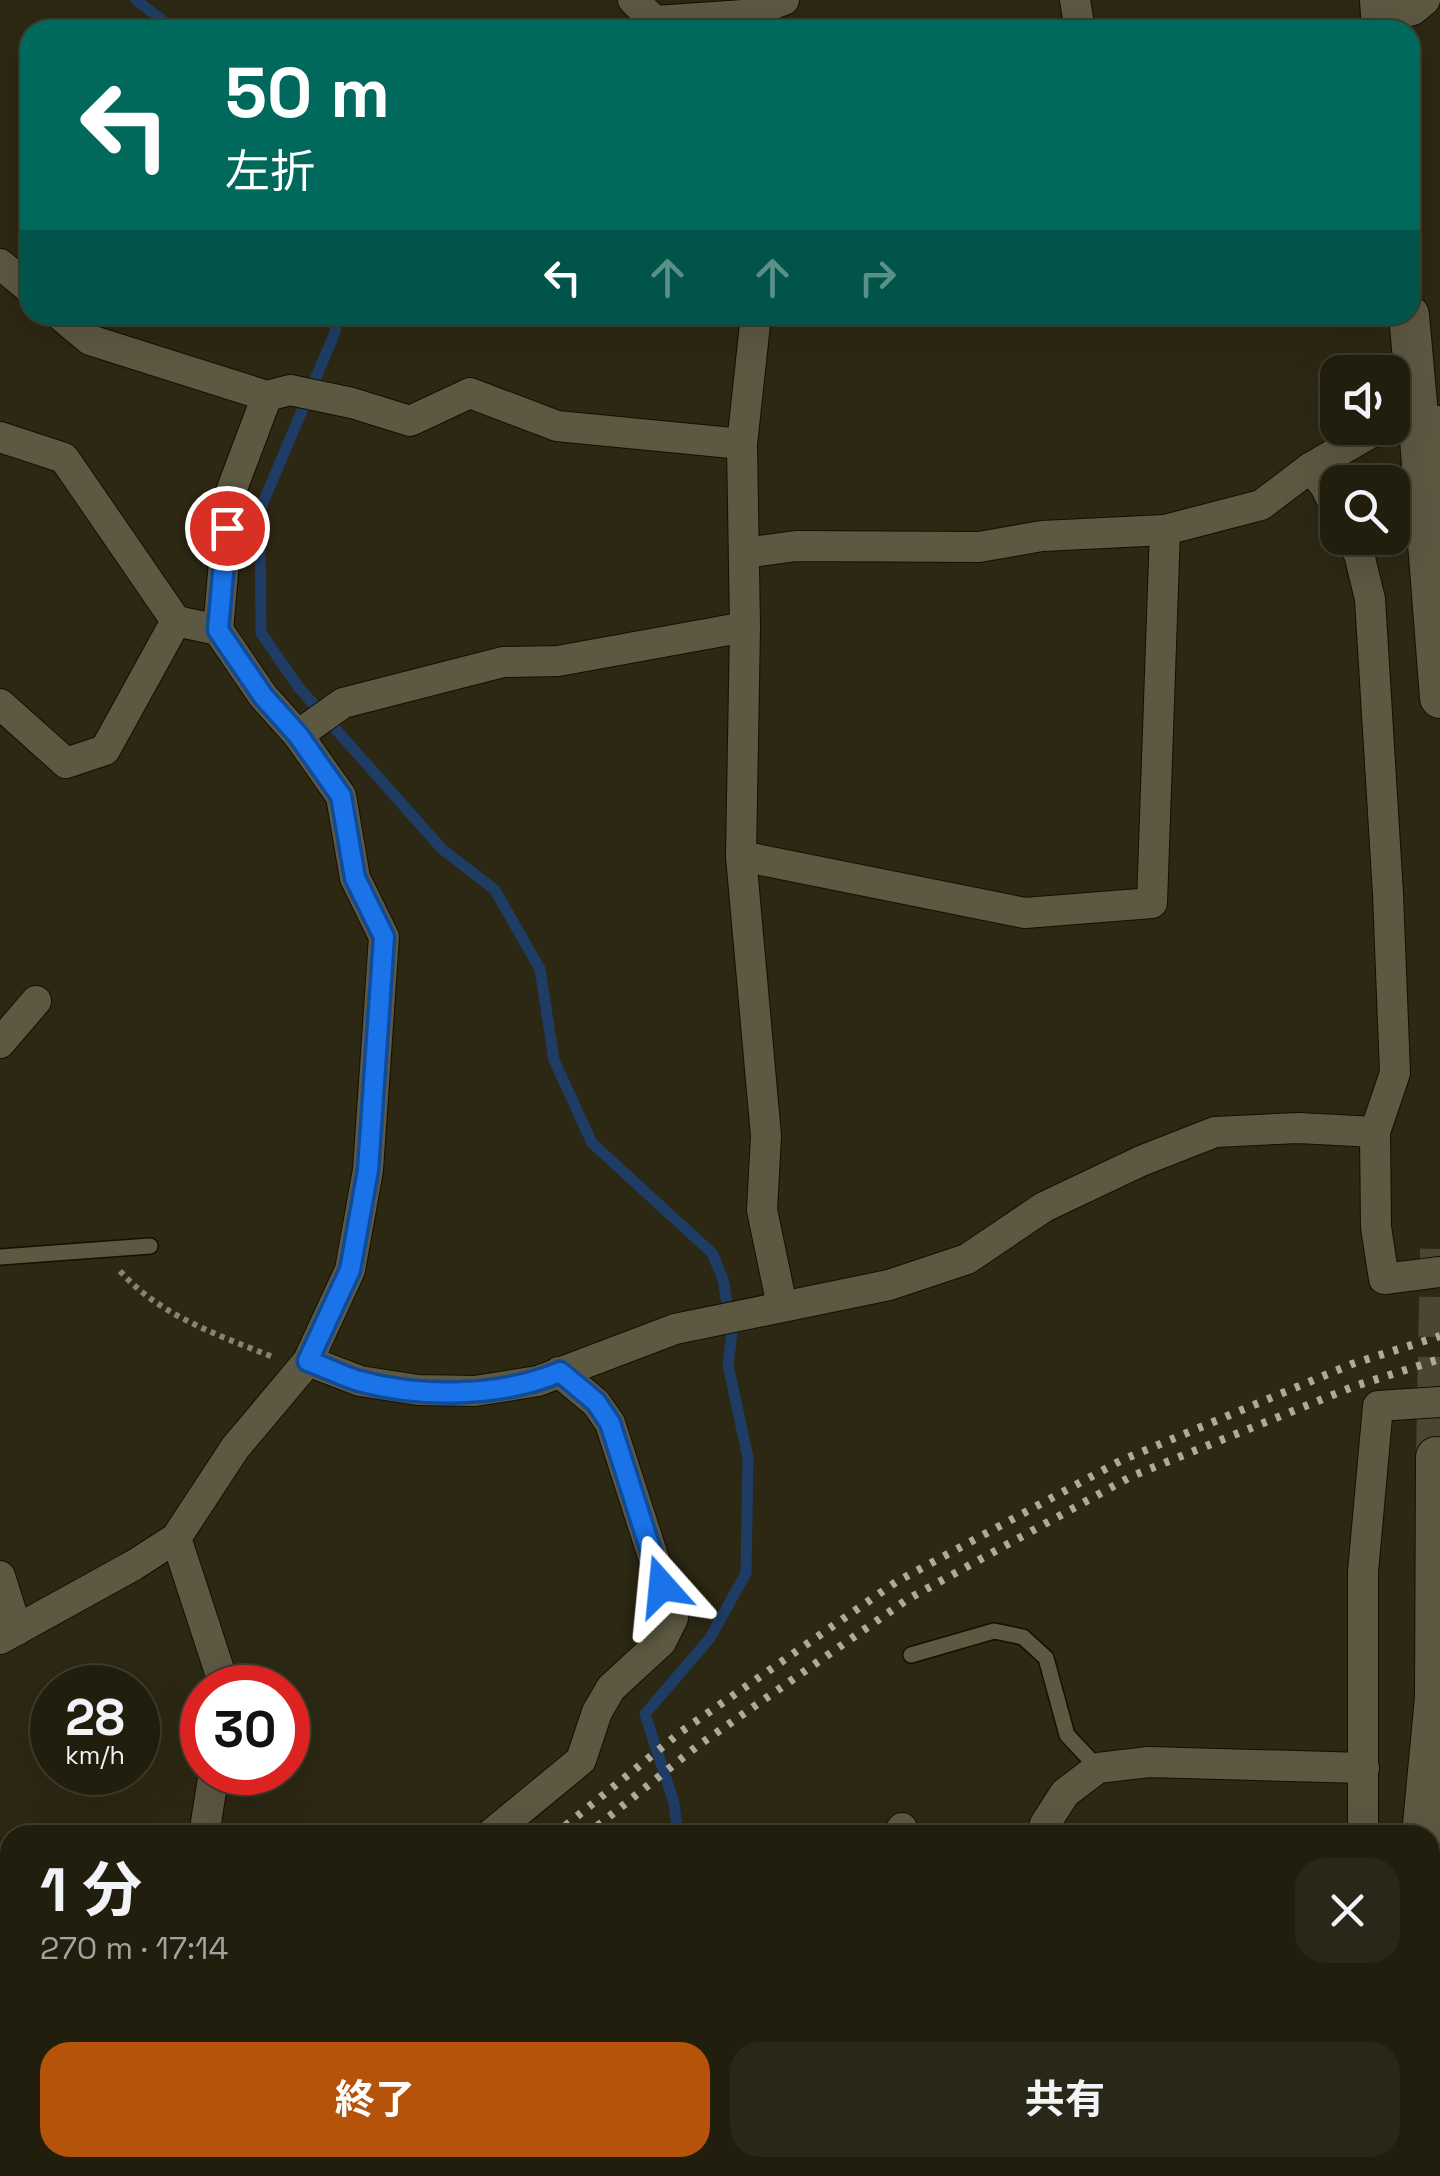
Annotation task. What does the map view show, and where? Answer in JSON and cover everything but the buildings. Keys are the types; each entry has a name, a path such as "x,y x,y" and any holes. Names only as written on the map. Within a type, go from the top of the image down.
{"street":[{"path":"633,0 654,20"},
{"path":"749,20 784,0"},
{"path":"1381,16 1414,10 1426,0"},
{"path":"0,264 20,281"},
{"path":"72,325 90,340 279,393 352,404 410,421 470,394 558,426 742,444"},
{"path":"755,325 742,444 741,856 766,1136 762,1210 782,1306"},
{"path":"1411,325 1430,426 1440,698"},
{"path":"0,1576 9,1634 176,1538 235,1448 305,1365 350,1270 368,1170 384,937 355,878 341,796 298,735 263,696 218,630 230,494 279,393"},
{"path":"744,553 796,546 979,547 1042,536 1165,530 1260,505 1310,468 1372,432 1430,426"},
{"path":"0,437 64,458 176,621 218,630"},
{"path":"1310,468 1320,480"},
{"path":"741,856 1025,913 1152,903 1165,530"},
{"path":"1358,555 1370,600 1395,1073 1376,1132 1376,1228 1384,1279 1440,1272"},
{"path":"0,704 66,764 105,750 176,621"},
{"path":"298,735 342,703 503,662 558,661 744,626"},
{"path":"0,1044 36,1000"},
{"path":"305,1365 360,1381 418,1390 475,1391 538,1381 675,1329 889,1285 967,1259 1044,1207 1141,1161 1215,1132 1298,1128 1376,1132"},
{"path":"502,1825 581,1760 597,1712 610,1688 661,1642 673,1618 610,1423 596,1402 560,1372"},
{"path":"1363,1825 1363,1572 1378,1406 1440,1402"},
{"path":"1423,1825 1435,1698 1436,1457"},
{"path":"176,1538 218,1665"},
{"path":"1044,1825 1066,1793 1098,1768 1148,1762 1364,1768"},
{"path":"206,1825 210,1795"}],"lane":[{"path":"0,1257 150,1246"},
{"path":"911,1655 994,1631 1023,1637 1046,1658 1067,1735 1098,1768"}],"path":[{"path":"102,1250 137,1290 184,1320 305,1365"}],"waterway":[{"path":"136,0 162,20"},
{"path":"334,325 336,330 260,510 261,633 300,689 442,849 495,890 540,969 554,1060 592,1143 712,1253 723,1279 732,1333 728,1365 748,1458 746,1573 710,1638 645,1714 674,1803 677,1825"}],"tunnel":[{"path":"1436,1457 1440,1249"}],"railway":[{"path":"566,1825 682,1731 896,1582 1122,1460 1352,1364 1440,1336"},
{"path":"598,1825 696,1747 908,1599 1132,1476 1355,1386 1440,1359"}],"route":[{"path":"227,528 218,630 263,696 298,735 341,796 355,878 384,937 368,1170 356,1237 350,1270 308,1361 360,1381 418,1390 475,1391 538,1381 560,1372 596,1402 610,1423 662,1586"}]}
